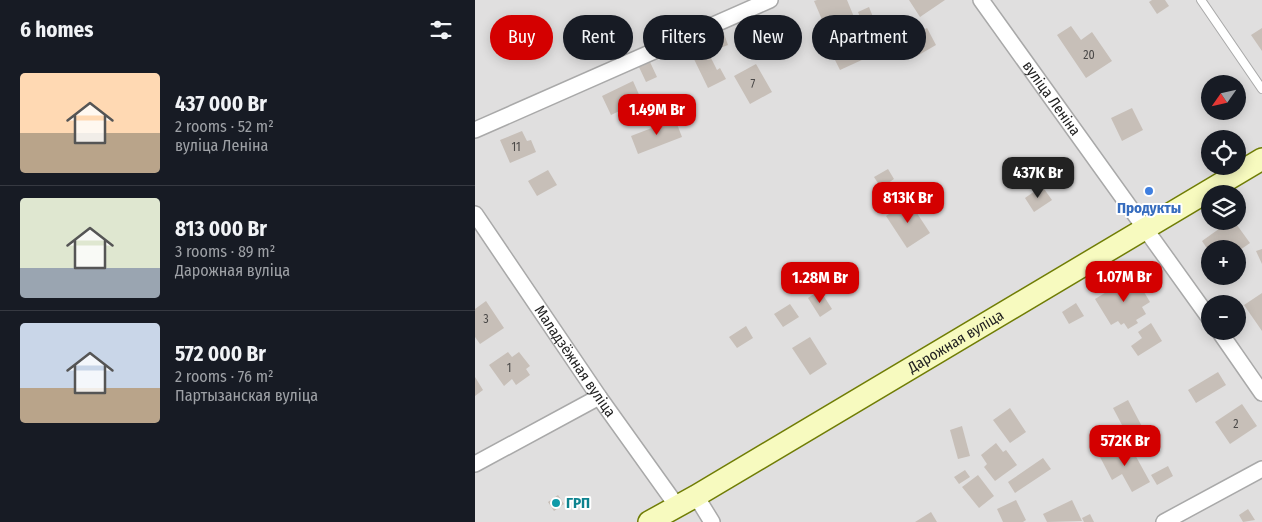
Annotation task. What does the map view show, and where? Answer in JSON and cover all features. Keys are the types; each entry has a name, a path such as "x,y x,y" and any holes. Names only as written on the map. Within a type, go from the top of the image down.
{"main road":[{"name":"Дарожная вуліца","path":"649,522 696,496 1262,159"}],"street":[{"path":"475,130 770,0"},
{"name":"вуліца Леніна","path":"981,0 1201,306"},
{"name":"Маладзёжная вуліца","path":"475,214 599,397 677,506"},
{"path":"1225,340 1262,393"},
{"path":"475,464 599,397"},
{"path":"1164,522 1262,470"},
{"path":"696,496 713,522"}],"lane":[{"path":"1201,0 1262,89"}],"shaded area":[{"path":"475,0 1262,0 1262,522 475,522"}],"building":[{"path":"847,0 853,15 820,15 814,1"},
{"path":"909,0 945,0 923,15 919,15"},
{"path":"1152,0 1165,0 1169,6 1157,14 1149,2"},
{"path":"869,7 872,15 859,15 858,12"},
{"path":"1071,26 1081,40 1092,32 1112,61 1086,78 1057,35"},
{"path":"1262,28 1262,51 1251,35"},
{"path":"926,29 936,45 926,51"},
{"path":"724,34 728,45 724,46"},
{"path":"694,60 712,60 717,70 720,68 726,79 708,88"},
{"path":"835,60 862,60 840,70"},
{"path":"650,62 657,77 646,82 639,67"},
{"path":"756,64 772,92 750,104 734,76"},
{"path":"633,81 645,108 634,113 630,106 611,115 602,96"},
{"path":"1132,108 1143,130 1122,141 1111,118"},
{"path":"675,119 682,137 638,154 631,136"},
{"path":"522,131 527,141 531,140 536,152 510,163 500,140"},
{"path":"888,169 894,179 881,188 874,177"},
{"path":"548,170 557,185 537,196 528,181"},
{"path":"1042,186 1052,200 1034,212 1025,198"},
{"path":"909,201 930,233 907,248 886,216"},
{"path":"1217,230 1241,230 1250,243 1246,246 1246,240 1203,240"},
{"path":"1262,249 1262,264 1256,251"},
{"path":"1134,275 1150,302 1142,307 1146,314 1136,320 1138,323 1128,329 1124,323 1121,325 1118,321 1111,325 1095,299"},
{"path":"820,290 832,309 820,317 808,298"},
{"path":"1262,293 1262,331 1246,308 1246,304"},
{"path":"486,301 504,328 480,344 475,337 475,309"},
{"path":"1076,303 1084,316 1069,324 1062,312"},
{"path":"790,304 799,317 783,327 774,314"},
{"path":"1151,323 1162,341 1138,356 1131,346 1142,338 1138,332"},
{"path":"746,326 753,338 737,348 729,337"},
{"path":"810,337 827,364 810,375 792,348"},
{"path":"508,352 512,357 519,352 530,366 526,369 530,375 516,385 512,379 504,386 489,365"},
{"path":"1218,372 1226,385 1196,403 1188,390"},
{"path":"475,377 483,390 475,396"},
{"path":"1128,400 1146,434 1131,442 1113,408"},
{"path":"1242,404 1257,426 1230,444 1215,422"},
{"path":"1010,408 1026,432 1010,443 993,420"},
{"path":"962,426 970,456 958,459 950,430"},
{"path":"1128,442 1150,482 1132,492 1122,474 1112,480 1100,457"},
{"path":"996,443 1003,452 1006,450 1017,465 995,481 984,467 987,464 981,455"},
{"path":"1043,458 1051,469 1015,493 1008,482"},
{"path":"1168,466 1173,476 1157,485 1151,475"},
{"path":"965,470 970,477 959,484 954,477"},
{"path":"978,475 994,496 979,508 962,487"},
{"name":"ГРП","path":"558,495 564,504 554,511 548,502"},
{"path":"1016,500 1026,520 1023,522 1003,522 997,509"},
{"path":"1072,500 1082,521 1047,522 1043,514"},
{"path":"1248,509 1255,520 1243,522 1239,515"},
{"path":"931,512 937,522 915,522"},
{"path":"1090,514 1094,522 1084,522 1082,518"}],"place":[{"name":"Продукты","path":"1149,191"},
{"name":"ГРП","path":"556,503"}]}
